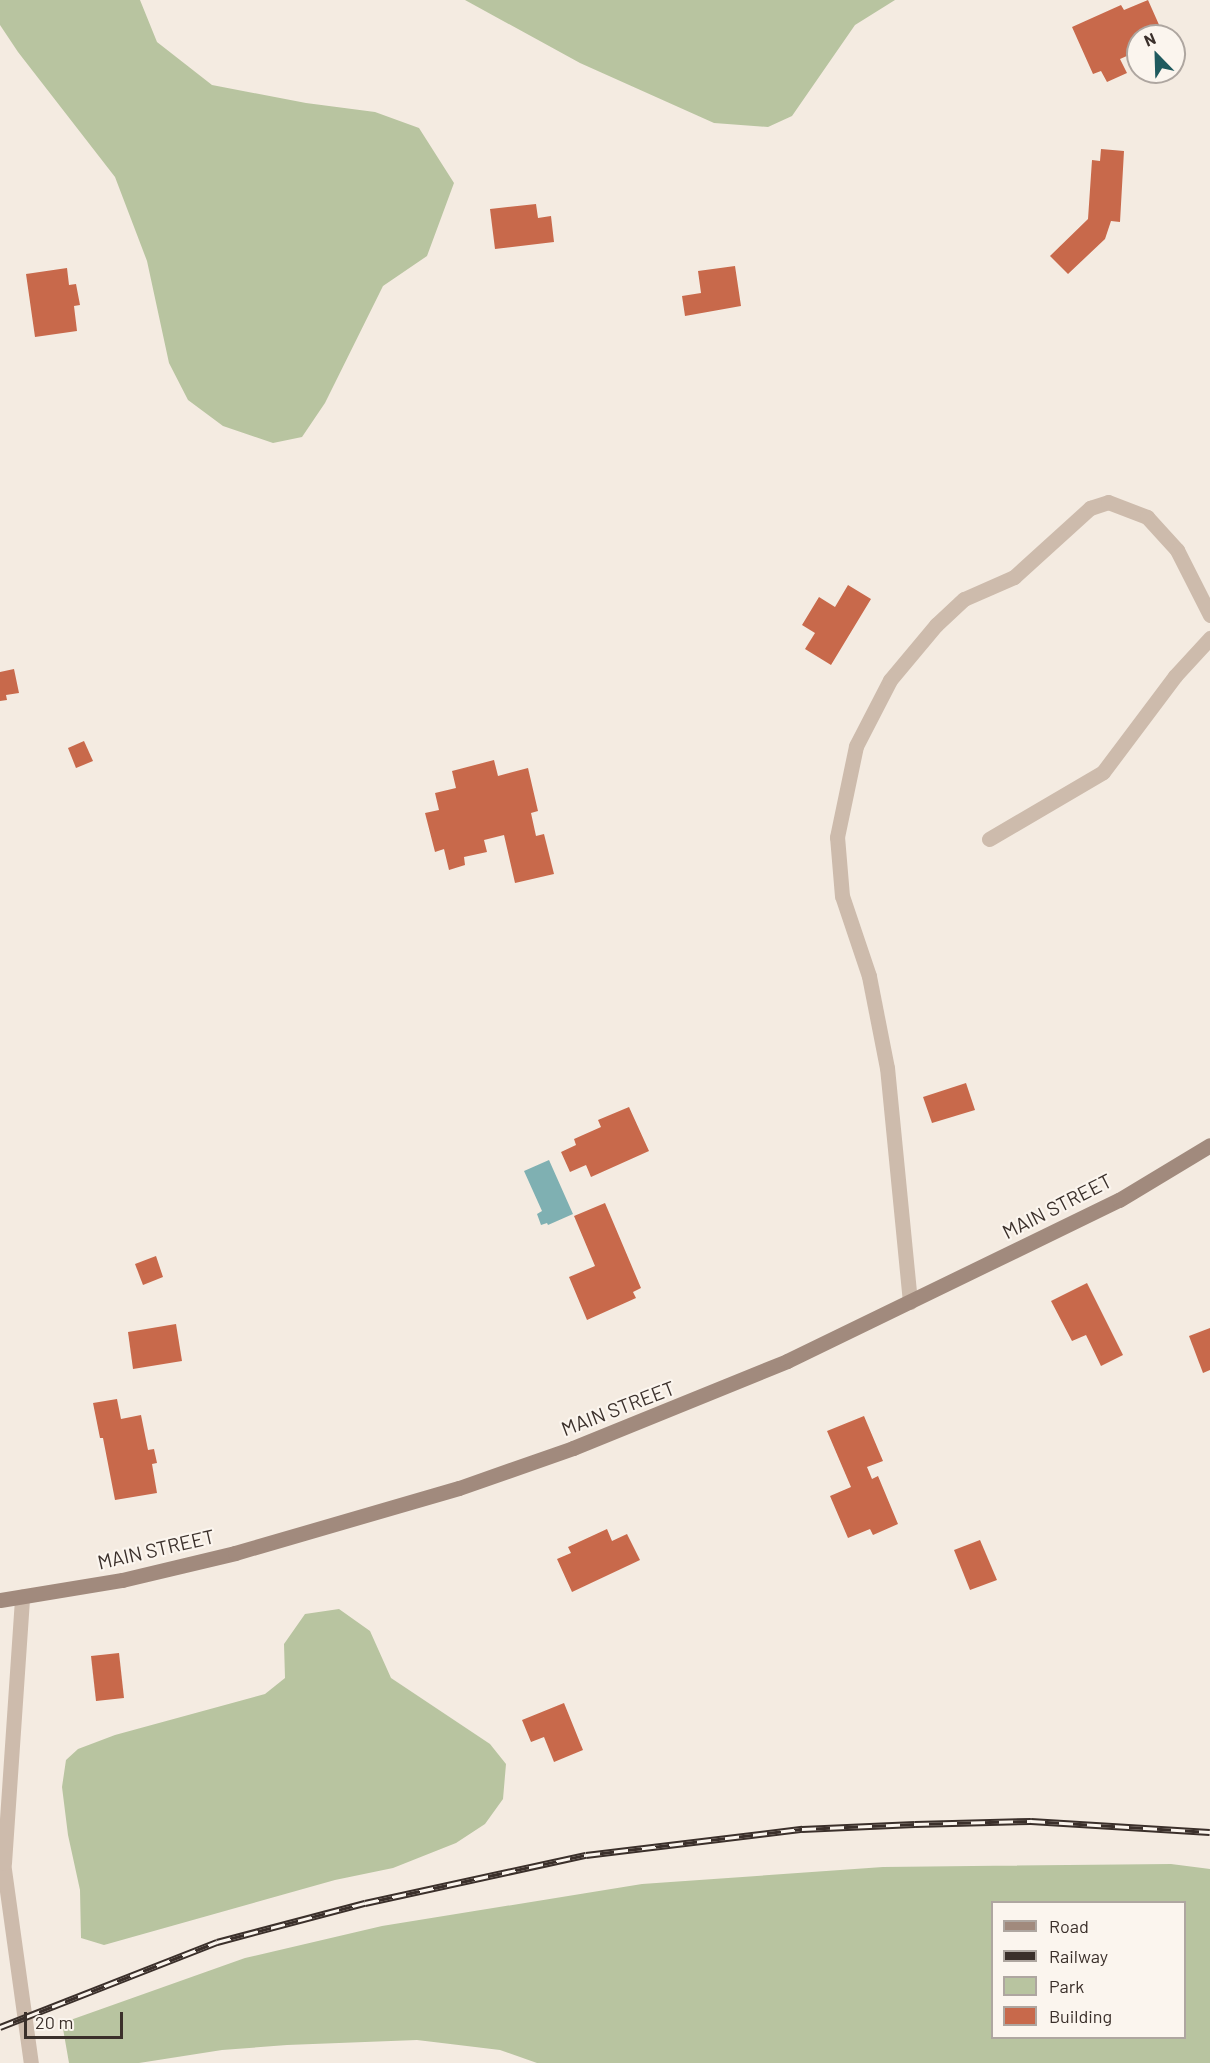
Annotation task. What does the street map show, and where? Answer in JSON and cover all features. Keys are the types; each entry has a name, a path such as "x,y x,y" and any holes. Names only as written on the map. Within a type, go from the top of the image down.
{"main road":[{"name":"MAIN STREET","path":"0,1600 122,1580 235,1552 459,1488 573,1448 787,1361 1119,1200 1210,1145"}],"street":[{"path":"910,1302 887,1068 869,976 842,896 837,837 856,746 890,680 936,625 964,599 1014,577 1090,508 1108,502 1147,517 1177,550 1210,615"},
{"path":"989,839 1103,771 1175,676 1210,638"},
{"path":"4,1863 22,1597"},
{"path":"0,1847 31,2063"}],"green space":[{"path":"0,0 140,0 157,42 212,85 306,103 375,112 419,128 454,183 427,256 383,286 325,403 302,437 273,443 223,426 188,400 169,363 147,261 115,177 18,52 0,25"},
{"path":"465,0 895,0 855,25 792,116 768,127 714,123 580,63"},
{"path":"339,1609 370,1631 391,1678 490,1744 506,1764 503,1799 485,1824 456,1843 393,1868 335,1880 104,1945 81,1938 80,1890 68,1835 62,1787 66,1760 78,1749 115,1735 265,1694 285,1678 284,1644 305,1614"},
{"path":"1171,1864 1210,1869 1210,2063 537,2063 500,2050 417,2040 222,2050 139,2063 69,2063 62,2023 245,1958 382,1926 642,1884 883,1867"}],"water":[{"path":"549,1160 573,1214 548,1225 547,1223 541,1225 537,1214 542,1211 524,1171"}],"building":[{"path":"1148,0 1159,24 1126,24 1126,56 1120,59 1126,73 1107,82 1101,71 1093,74 1072,27 1121,5 1124,10"},
{"path":"1101,149 1124,151 1120,222 1111,221 1105,239 1068,274 1050,256 1088,219 1092,160 1100,161"},
{"path":"536,204 538,218 551,216 554,242 495,249 490,209"},
{"path":"735,266 741,306 685,316 682,296 701,293 698,271"},
{"path":"67,268 69,285 76,284 80,305 74,306 77,331 35,337 26,274"},
{"path":"848,585 871,599 831,665 805,649 815,633 802,625 819,597 835,607"},
{"path":"14,669 19,693 6,695 7,700 0,701 0,672"},
{"path":"84,741 93,761 76,768 68,748"},
{"path":"494,760 498,776 528,768 538,811 531,813 536,836 544,834 554,874 515,883 504,835 484,840 487,852 464,857 465,865 449,870 444,849 435,852 425,813 439,810 435,793 456,788 452,771"},
{"path":"966,1083 975,1110 932,1123 923,1097"},
{"path":"629,1107 649,1151 591,1177 586,1165 570,1172 561,1152 576,1145 574,1139 601,1127 598,1120"},
{"path":"605,1203 641,1288 633,1292 636,1298 587,1320 569,1277 595,1266 574,1216"},
{"path":"156,1256 163,1277 143,1285 135,1264"},
{"path":"1087,1283 1123,1355 1101,1366 1086,1335 1072,1341 1051,1301"},
{"path":"176,1324 182,1361 133,1369 128,1332"},
{"path":"1210,1328 1210,1370 1203,1373 1189,1336"},
{"path":"117,1399 121,1419 141,1415 148,1450 154,1449 157,1463 152,1464 157,1493 115,1500 103,1438 100,1438 93,1403"},
{"path":"864,1416 883,1461 867,1467 872,1479 878,1476 898,1524 873,1535 870,1529 848,1538 830,1496 851,1487 827,1431"},
{"path":"607,1529 612,1541 627,1534 640,1560 572,1592 557,1559 571,1553 568,1547"},
{"path":"980,1540 997,1580 970,1590 954,1550"},
{"path":"119,1653 124,1698 96,1701 91,1656"},
{"path":"564,1703 583,1750 554,1762 544,1737 531,1742 522,1720"}],"railway":[{"path":"0,2027 217,1942 365,1903 586,1855 802,1829 915,1824 1031,1821 1210,1832"}]}
